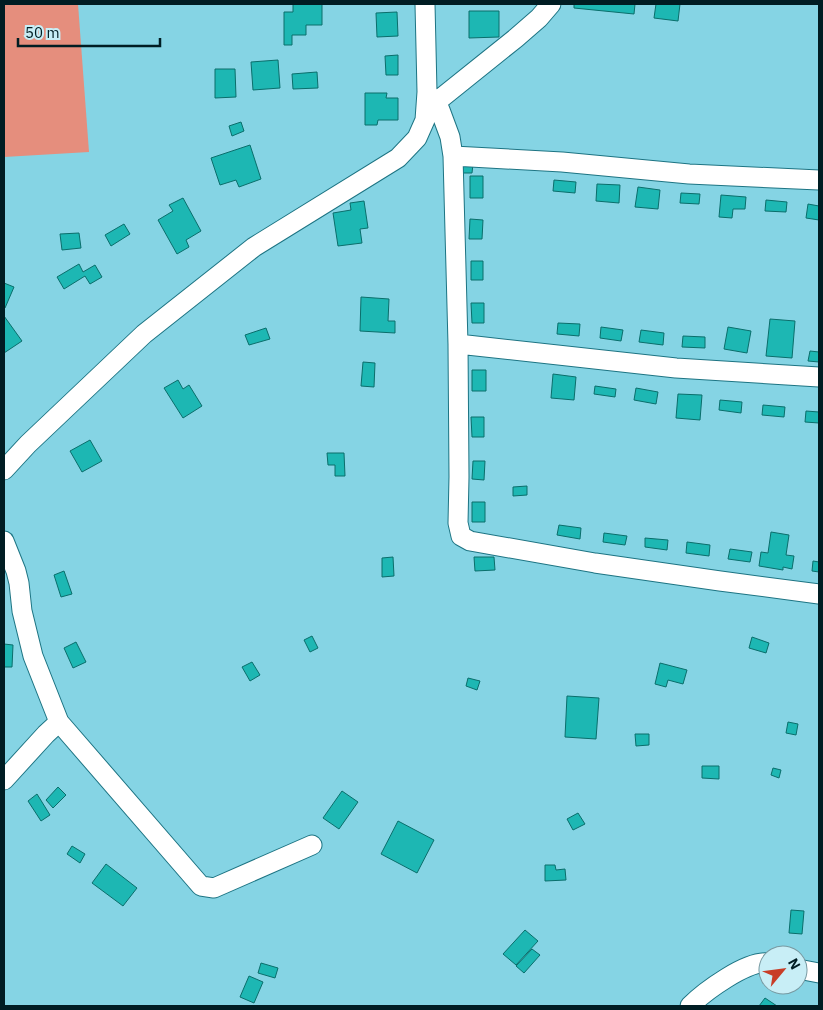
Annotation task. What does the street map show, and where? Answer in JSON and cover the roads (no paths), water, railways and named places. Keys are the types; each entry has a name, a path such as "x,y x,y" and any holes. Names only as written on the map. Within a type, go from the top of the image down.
{"street":[{"path":"4,470 28,444 144,334 254,248 398,158 417,138 425,120 431,98 425,4"},
{"path":"431,98 516,38 539,18 551,4"},
{"path":"431,98 440,110 450,137 453,156 458,344 458,523 461,536 470,541 595,563 819,594"},
{"path":"453,156 562,162 689,174 819,180"},
{"path":"458,344 676,368 819,377"},
{"path":"4,542 16,571 22,611 33,656 59,722 201,886 214,888 312,845"},
{"path":"4,780 59,722"},
{"path":"696,1004 732,975 758,964"}]}
